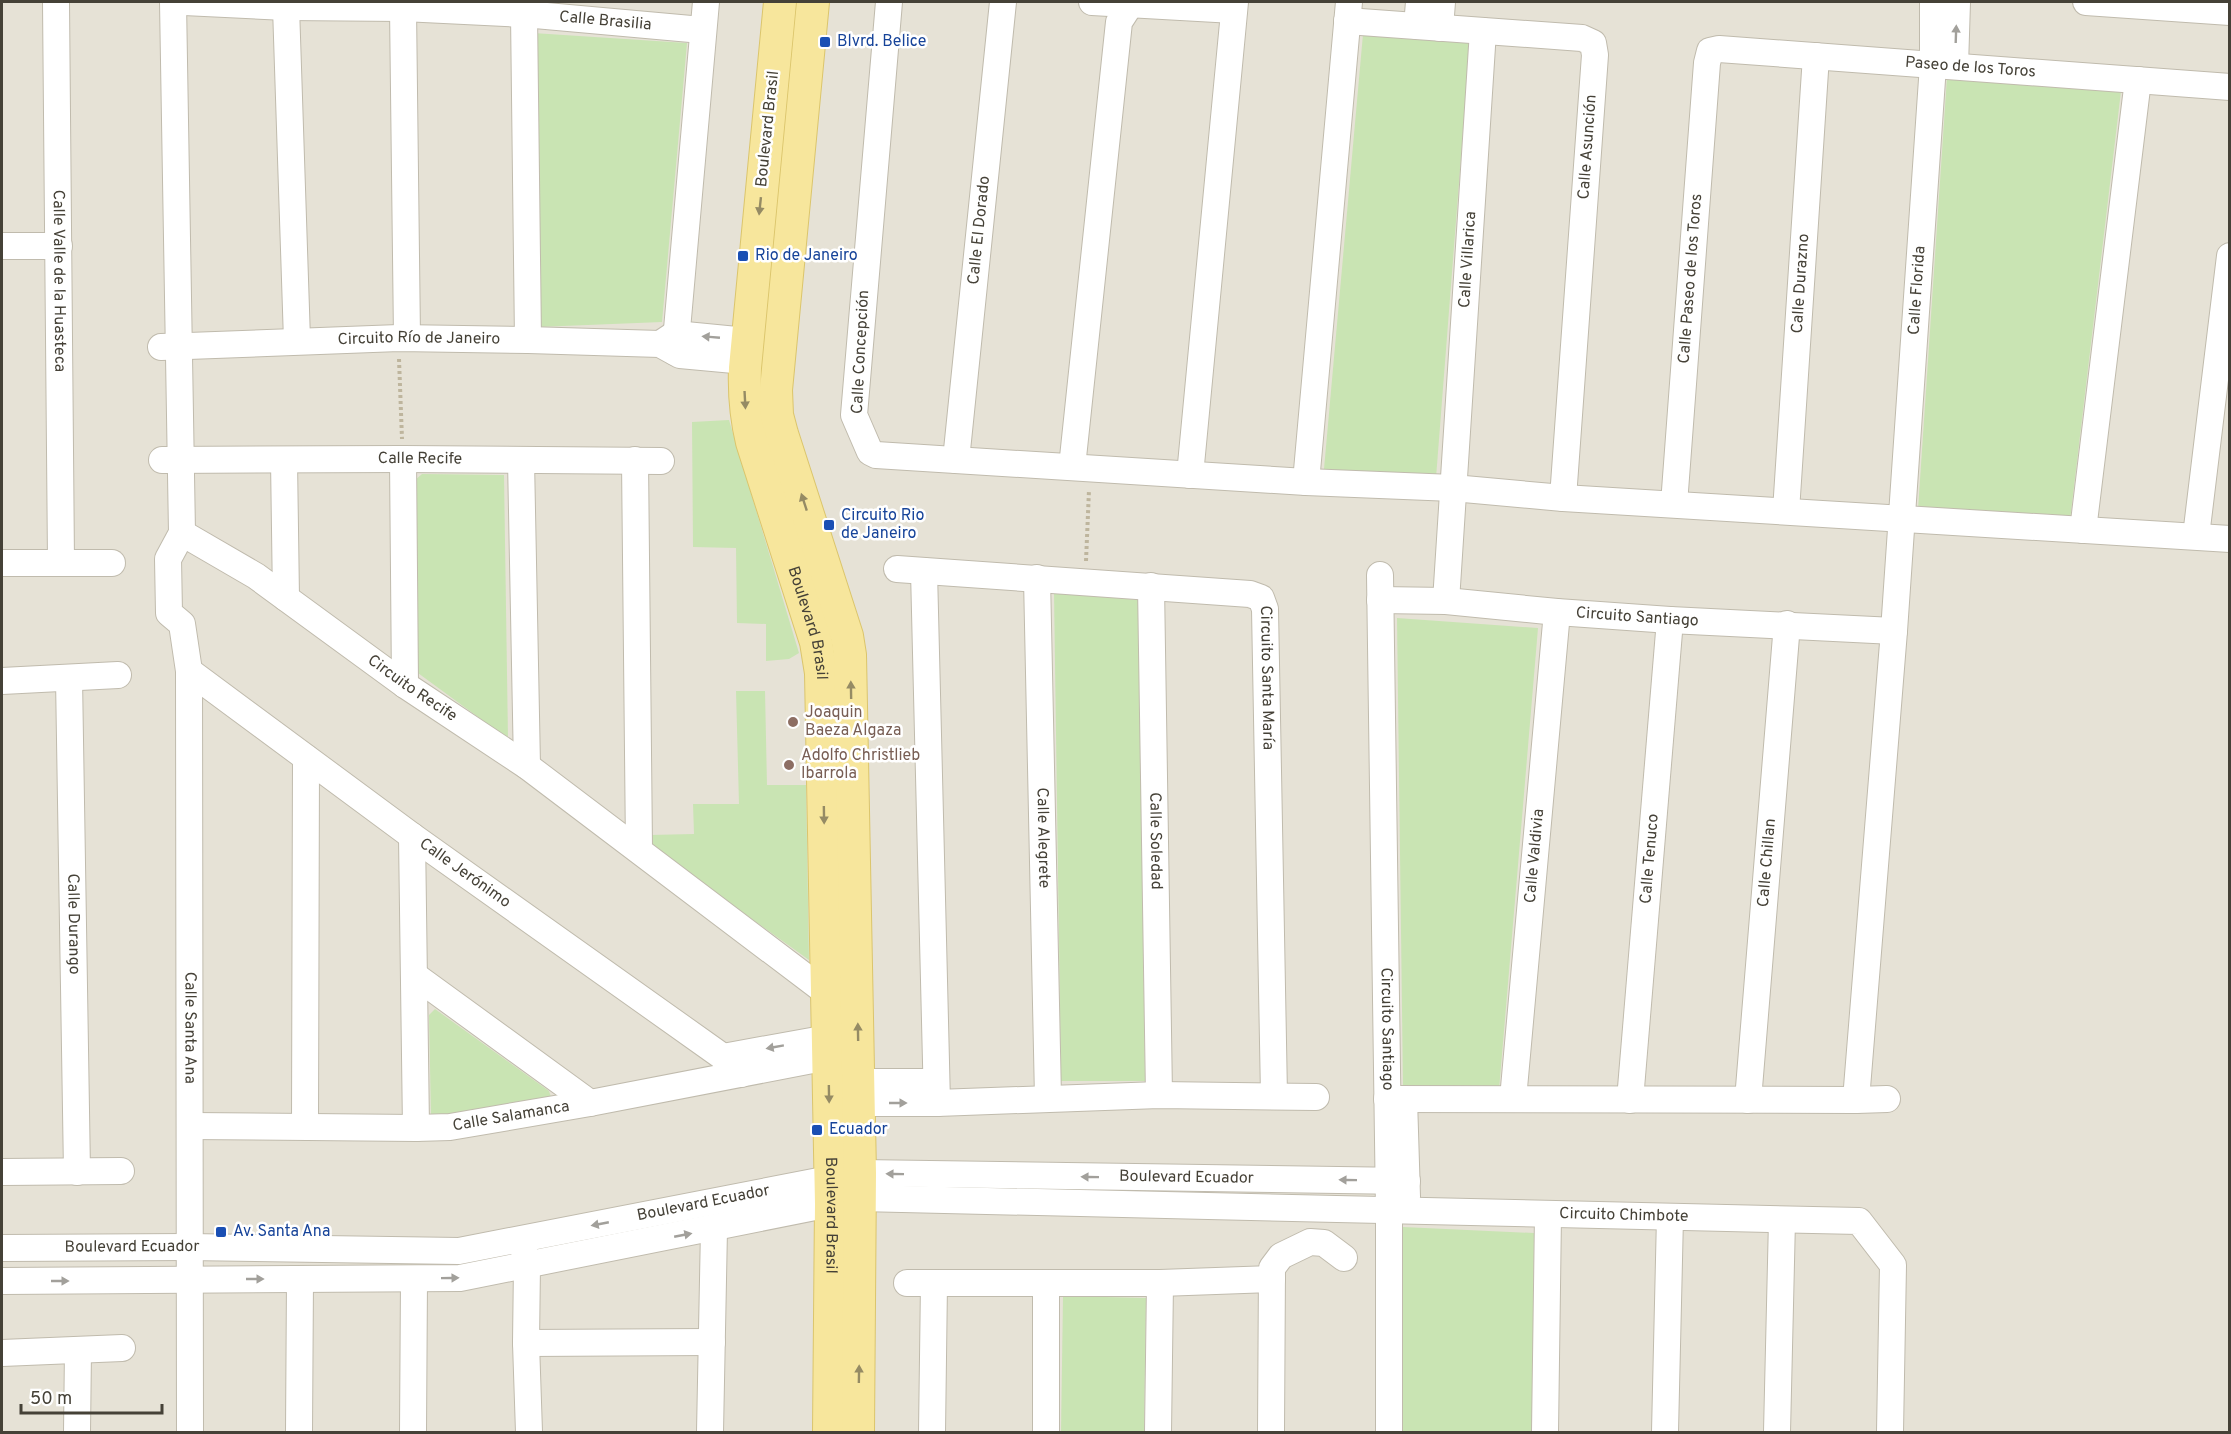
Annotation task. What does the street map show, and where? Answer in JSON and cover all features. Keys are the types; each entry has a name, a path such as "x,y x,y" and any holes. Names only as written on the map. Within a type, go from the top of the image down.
{"main road":[{"name":"Boulevard Brasil","path":"780,2 746,351 746,418 819,656 828,1047 845,1189 858,1432"},
{"name":"Boulevard Brasil","path":"813,2 776,390 777,415 782,434 847,636 850,655 859,1093 845,1189 829,1432"}],"street":[{"name":"Calle Valle de la Huasteca","path":"56,2 60,562"},
{"path":"173,2 169,347 171,460 182,533"},
{"name":"Calle Brasilia","path":"184,2 524,14 702,30"},
{"path":"670,343 706,2"},
{"name":"Calle Concepción","path":"889,2 854,415 870,452 876,455 1190,475 1453,488 1563,498"},
{"name":"Calle El Dorado","path":"956,460 1003,2"},
{"path":"1426,18 1442,2"},
{"path":"1933,2 1944,65"},
{"path":"1944,65 1957,2"},
{"path":"2086,2 2229,12"},
{"path":"1081,468 1115,5 1234,6 1190,475"},
{"path":"286,7 297,340"},
{"path":"403,8 403,338"},
{"name":"Calle Asunción","path":"1306,482 1348,11 1426,18 1483,31 1582,39 1593,43 1595,55 1563,498"},
{"path":"524,14 528,340"},
{"name":"Calle Villarica","path":"1446,601 1483,31"},
{"name":"Paseo de los Toros","path":"1710,51 1719,49 2229,87"},
{"name":"Calle Paseo de los Toros","path":"1674,504 1707,63 1710,51"},
{"name":"Calle Durazno","path":"1786,511 1816,56"},
{"name":"Calle Florida","path":"1901,518 1944,65"},
{"path":"2084,530 2138,80"},
{"path":"2,246 59,246"},
{"path":"2196,537 2229,256"},
{"name":"Circuito Río de Janeiro","path":"169,347 297,340 403,338 670,343 746,351"},
{"path":"403,459 405,685"},
{"name":"Calle Recife","path":"171,460 661,461"},
{"path":"285,460 286,598"},
{"path":"521,460 527,766"},
{"path":"635,460 639,849"},
{"path":"1563,498 2229,538"},
{"path":"1856,1100 1901,518"},
{"name":"Circuito Recife","path":"182,533 256,576 405,685 527,766 827,993"},
{"name":"Calle Santa Ana","path":"182,533 168,559 169,613 182,624 189,671 190,1432"},
{"path":"2,563 112,563"},
{"name":"Circuito Santa María","path":"897,569 1151,586 1250,594 1261,598 1265,609 1274,1096"},
{"path":"924,571 936,1092"},
{"name":"Calle Alegrete","path":"1037,578 1048,1098"},
{"name":"Calle Soledad","path":"1151,586 1159,1095"},
{"name":"Circuito Santiago","path":"1887,1099 1396,1099 1380,587 1446,601 1557,612 1894,631"},
{"name":"Calle Valdivia","path":"1513,1099 1557,612"},
{"name":"Calle Tenuco","path":"1630,1100 1670,620"},
{"name":"Calle Chillan","path":"1748,1100 1787,624"},
{"name":"Calle Jerónimo","path":"189,671 412,836 732,1066"},
{"path":"2,681 118,675"},
{"name":"Calle Durango","path":"69,678 76,1172"},
{"path":"305,1125 306,758"},
{"path":"412,836 416,1128"},
{"path":"414,975 590,1103"},
{"name":"Calle Salamanca","path":"190,1126 450,1127 590,1103 732,1066 828,1047"},
{"path":"859,1093 936,1092 1048,1098 1159,1095 1316,1097"},
{"path":"1389,1432 1398,1210 1396,1099"},
{"path":"2,1172 121,1171"},
{"name":"Boulevard Ecuador","path":"2,1248 188,1247 459,1251 521,1239 845,1189 1397,1181"},
{"name":"Boulevard Ecuador","path":"2,1281 460,1278 714,1229 845,1189 1398,1210"},
{"name":"Circuito Chimbote","path":"1398,1210 1859,1221 1893,1265 1890,1432"},
{"path":"1545,1432 1548,1215"},
{"path":"1665,1432 1670,1217"},
{"path":"1777,1432 1782,1220"},
{"path":"710,1432 714,1229"},
{"path":"521,1239 527,1265 526,1343 529,1432"},
{"path":"1271,1432 1272,1268 1281,1256 1310,1242 1324,1243 1344,1258"},
{"path":"299,1432 300,1279"},
{"path":"413,1432 414,1279"},
{"path":"907,1283 1160,1283 1272,1279"},
{"path":"932,1432 934,1283"},
{"path":"1046,1283 1047,1432"},
{"path":"1158,1432 1160,1283"},
{"path":"526,1343 712,1342"},
{"path":"2,1353 122,1348"},
{"path":"77,1432 78,1350"}],"path":[{"path":"403,338 403,459"},
{"path":"1081,468 1086,581"}],"shaded area":[{"path":"2,2 2229,2 2229,1432 2,1432"}],"green space":[{"path":"533,33 687,43 662,322 538,327"},
{"path":"1363,34 1470,41 1436,478 1324,469"},
{"path":"1947,77 2121,91 2070,520 1918,510"},
{"path":"729,420 799,653 789,659 766,661 766,624 737,623 736,548 693,547 692,422"},
{"path":"422,474 504,475 508,739 418,673 414,481"},
{"path":"1054,593 1139,600 1145,1081 1061,1081"},
{"path":"1397,618 1538,628 1499,1090 1403,1088"},
{"path":"736,691 765,691 767,785 806,785 809,960 649,845 649,835 694,834 693,804 739,804"},
{"path":"435,1009 549,1091 551,1097 455,1117 431,1117 429,1015"},
{"path":"1403,1227 1534,1233 1532,1432 1401,1432"},
{"path":"1063,1296 1146,1298 1144,1432 1061,1432"}],"place":[{"name":"Blvrd. Belice","path":"825,42"},
{"name":"Rio de Janeiro","path":"743,256"},
{"name":"Circuito Rio de Janeiro","path":"829,525"},
{"name":"Joaquin Baeza Algaza","path":"793,722"},
{"name":"Adolfo Christlieb Ibarrola","path":"789,765"},
{"name":"Ecuador","path":"817,1130"},
{"name":"Av. Santa Ana","path":"221,1232"}]}
